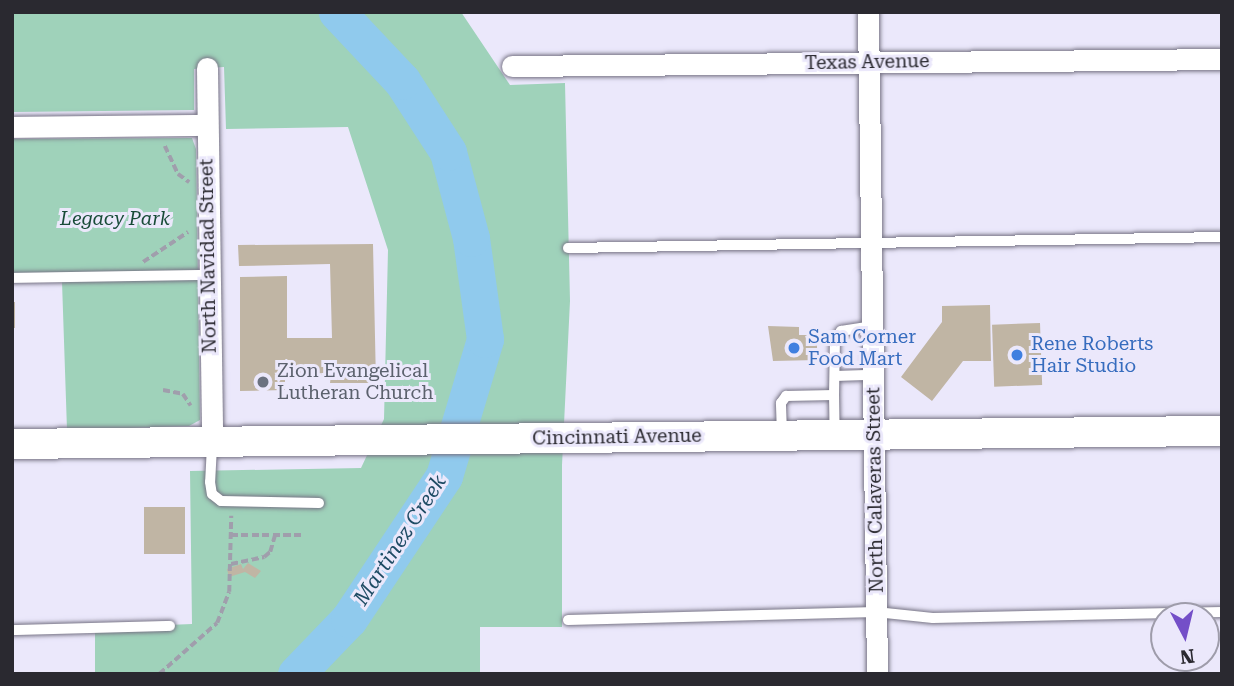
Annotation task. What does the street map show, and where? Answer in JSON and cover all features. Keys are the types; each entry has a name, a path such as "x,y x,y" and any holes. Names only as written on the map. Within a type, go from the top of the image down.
{"street":[{"name":"North Calaveras Street","path":"868,12 877,674"},
{"name":"Texas Avenue","path":"512,66 1222,59"},
{"name":"North Navidad Street","path":"207,68 212,444"},
{"path":"12,127 206,125"},
{"name":"Cincinnati Avenue","path":"12,444 212,444 1222,430"}],"lane":[{"path":"568,248 1222,237"},
{"path":"12,278 209,275"},
{"path":"835,434 835,340 841,331 872,326"},
{"path":"835,376 873,375"},
{"path":"782,435 781,403 786,396 834,395"},
{"path":"212,444 212,494 231,503 319,503"},
{"path":"568,620 877,612 933,618 1222,612"},
{"path":"12,630 170,626"}],"path":[{"path":"165,141 169,160 193,189"},
{"path":"138,264 152,252 181,240 193,224"},
{"path":"163,390 183,394 194,411"},
{"path":"159,674 218,623 229,592 231,503"},
{"path":"231,535 301,535"},
{"path":"231,564 264,556 274,546 275,535"}],"green space":[{"path":"12,12 461,12 510,85 565,83 570,301 562,465 562,627 480,627 480,674 95,674 95,628 192,624 190,471 361,468 384,419 388,250 348,127 226,129 224,67 194,69 194,110 12,112"},
{"name":"Legacy Park","path":"192,138 196,149 200,420 189,426 67,430 62,282 12,282 12,139"}],"building":[{"path":"373,244 376,383 330,383 331,375 285,374 285,390 240,391 240,277 287,276 287,338 332,338 330,264 239,266 238,245"},
{"path":"12,302 15,302 15,328 12,328"},
{"path":"990,305 991,361 963,361 932,401 901,377 942,322 942,306"},
{"name":"Rene Roberts Hair Studio","path":"1040,323 1042,385 994,387 992,325"},
{"name":"Sam Corner Food Mart","path":"768,326 799,327 799,335 817,335 817,360 773,361"},
{"path":"144,507 185,507 185,554 144,554"},
{"path":"248,563 261,571 255,578 245,572 229,577 227,569 241,564 243,569"}],"waterway":[{"name":"Martinez Creek","path":"296,674 349,619 444,476 485,339 471,238 448,152 402,81 337,12"}],"place":[{"name":"Sam Corner Food Mart","path":"794,348"},
{"name":"Rene Roberts Hair Studio","path":"1017,355"},
{"name":"Zion Evangelical Lutheran Church","path":"263,382"}]}
